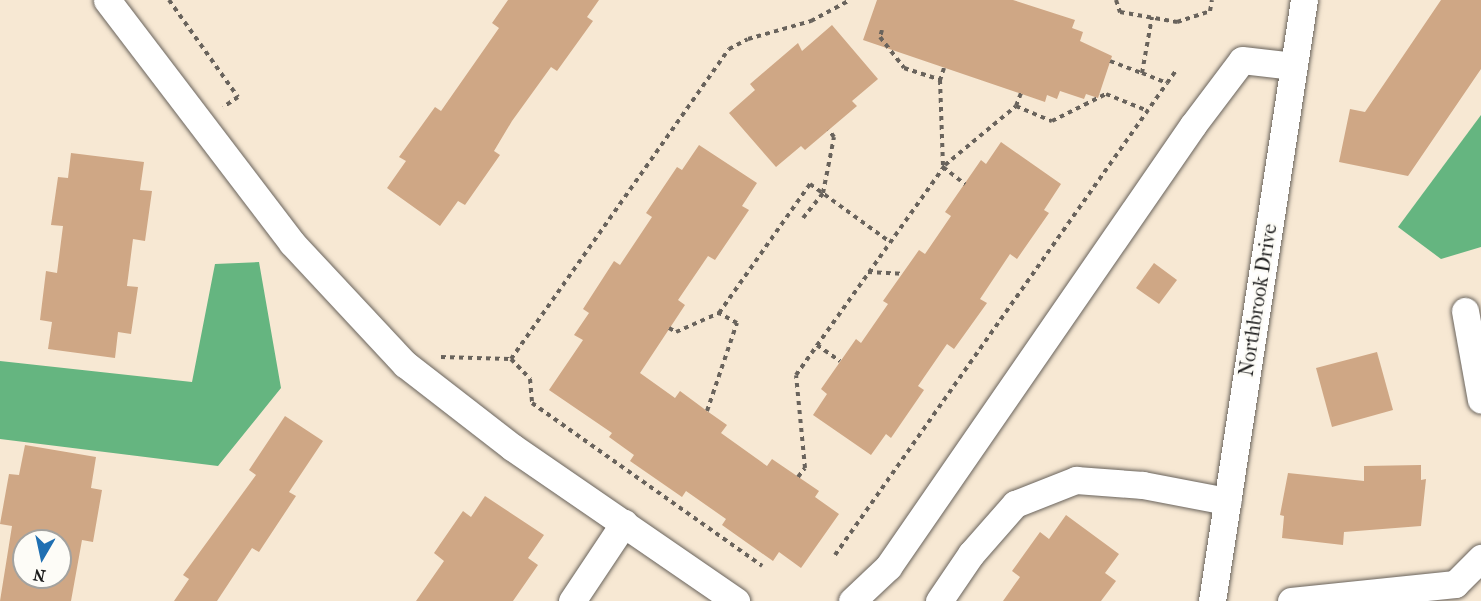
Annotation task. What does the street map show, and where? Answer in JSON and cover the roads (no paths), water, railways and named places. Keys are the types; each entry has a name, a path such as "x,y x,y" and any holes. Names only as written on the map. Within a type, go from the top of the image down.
{"street":[{"path":"107,0 292,243 405,364 512,447 736,601"},
{"name":"Northbrook Drive","path":"1212,601 1304,0"},
{"path":"852,601 888,567 1193,125 1242,60 1294,66"},
{"path":"1465,311 1481,400"},
{"path":"939,601 971,554 1016,504 1076,480 1143,485 1227,501"},
{"path":"572,601 624,523"},
{"path":"1291,601 1455,584 1481,558"}]}
